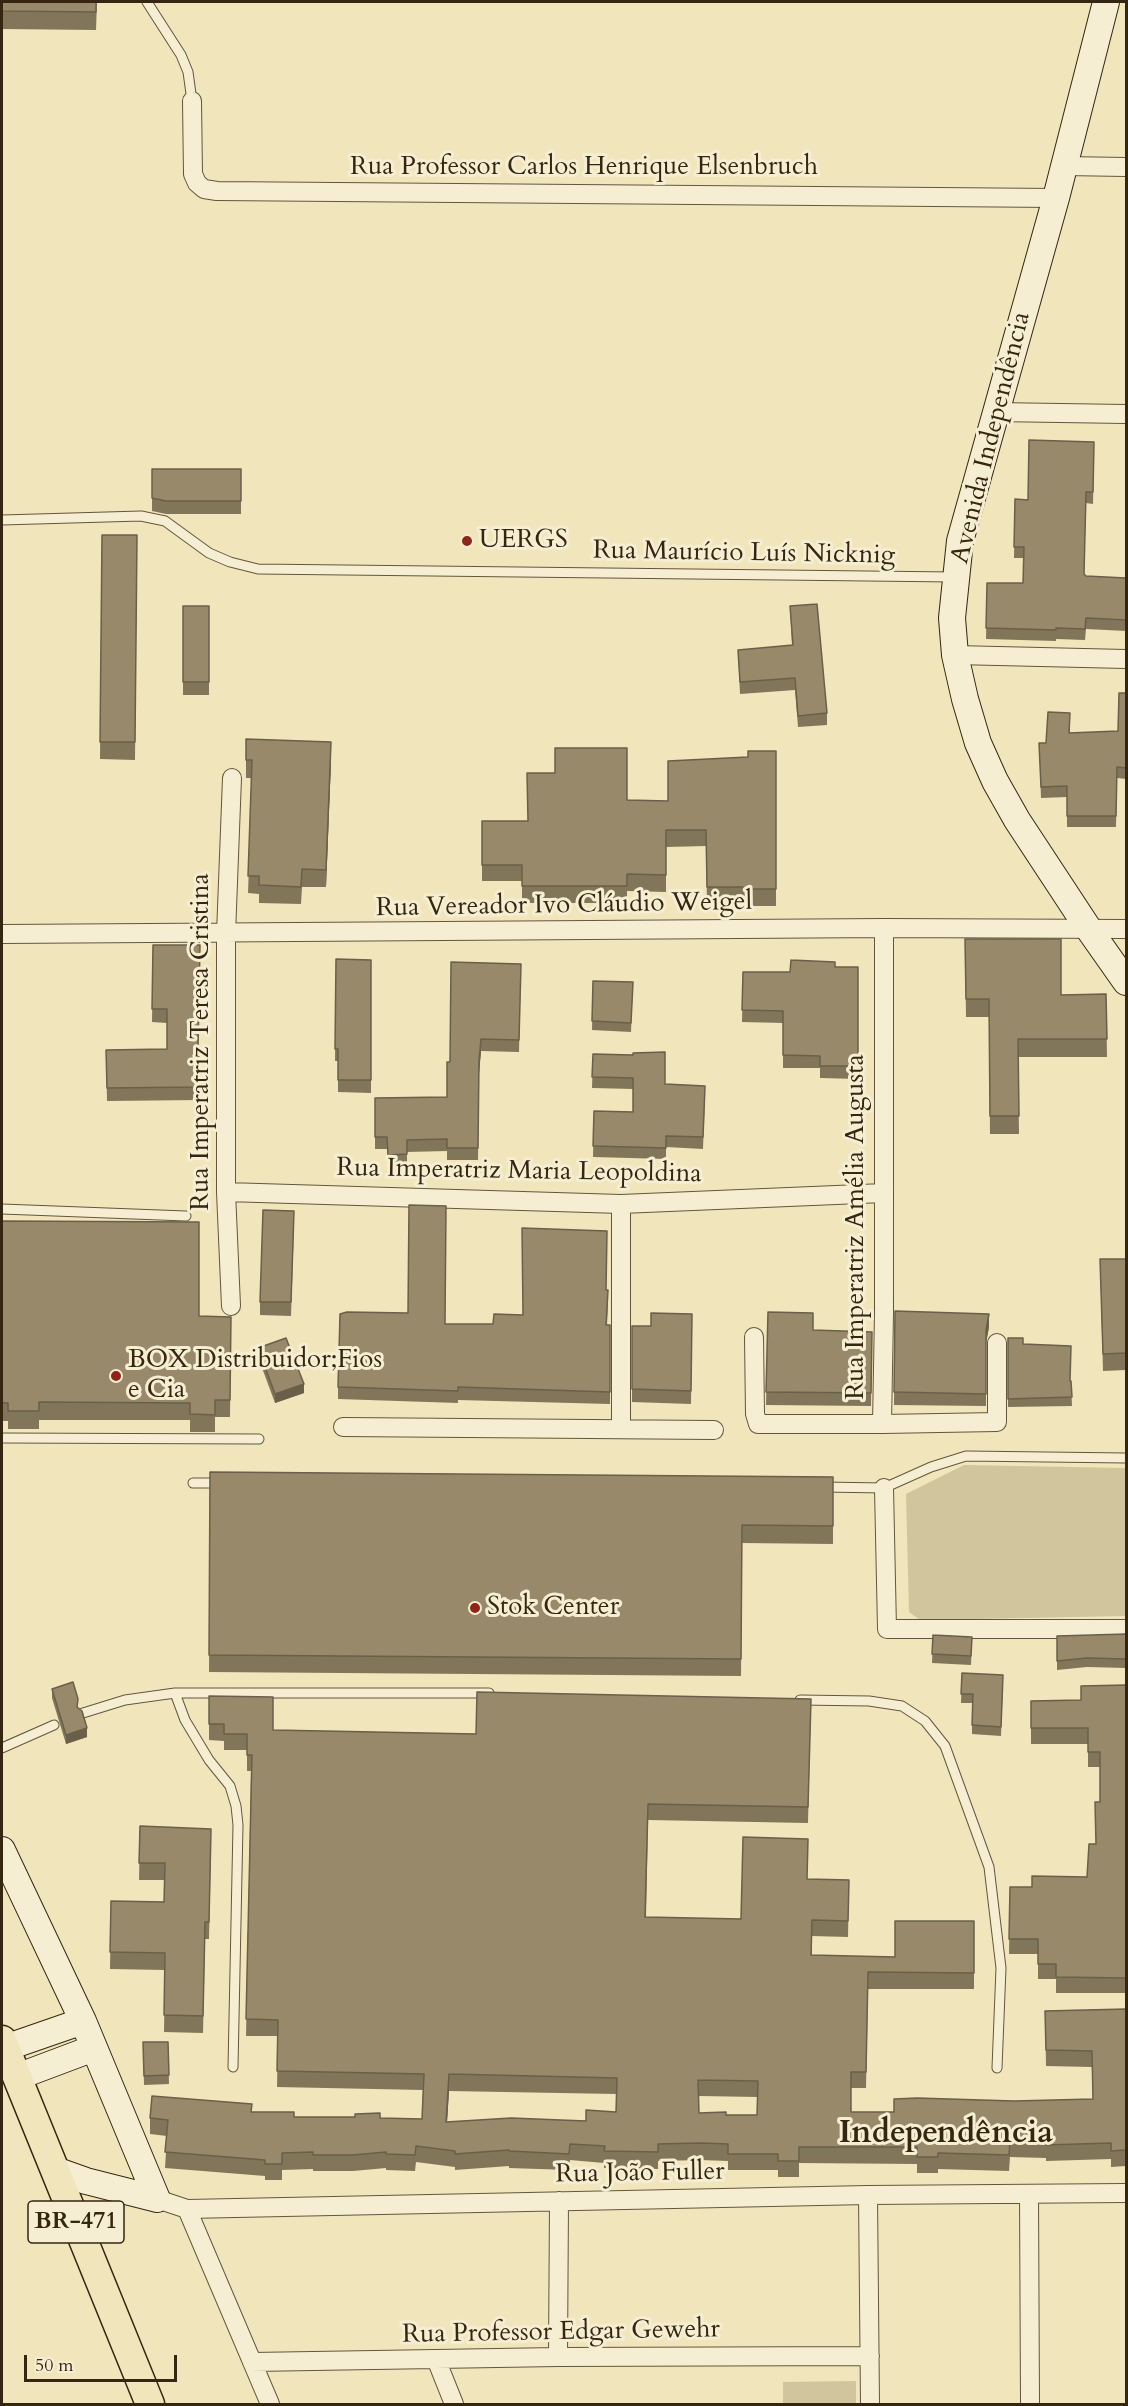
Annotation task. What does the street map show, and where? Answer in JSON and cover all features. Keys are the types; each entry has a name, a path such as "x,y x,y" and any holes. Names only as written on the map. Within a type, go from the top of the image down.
{"main road":[{"name":"Avenida Independência","path":"1106,2 1056,198 994,412 960,541 952,618 955,656 978,743 995,781 1017,820 1126,982"},
{"path":"2,1850 83,2021 157,2199"},
{"path":"3,2044 83,2021"},
{"name":"BR-471","path":"3,2044 150,2404"},
{"path":"17,2077 94,2048"},
{"path":"55,2170 86,2181 157,2199"}],"street":[{"name":"Rua Professor Carlos Henrique Elsenbruch","path":"192,101 193,174 197,183 204,189 217,191 1056,198"},
{"path":"1064,166 1126,167"},
{"path":"994,412 1126,414"},
{"path":"955,656 1126,659"},
{"name":"Rua Imperatriz Teresa Cristina","path":"231,1306 226,1192 226,934 232,777"},
{"name":"Rua Vereador Ivo Cláudio Weigel","path":"2,934 884,928 1126,929"},
{"name":"Rua Imperatriz Amélia Augusta","path":"754,1337 754,1414 758,1424 882,1424 884,928"},
{"name":"Rua Imperatriz Maria Leopoldina","path":"226,1192 621,1204 884,1193"},
{"path":"621,1204 621,1428"},
{"path":"882,1424 997,1422 997,1344"},
{"path":"343,1427 714,1430"},
{"path":"884,1488 887,1629 1126,1629"},
{"name":"Rua João Fuller","path":"157,2199 187,2209 868,2195 1126,2193"},
{"path":"1029,2194 1030,2404"},
{"path":"868,2195 870,2404"},
{"path":"558,2357 559,2201"},
{"path":"187,2209 270,2404"},
{"name":"Rua Professor Edgar Gewehr","path":"252,2362 558,2357 870,2356"},
{"path":"436,2360 454,2404"}],"lane":[{"path":"147,2 181,55 188,72 192,101"},
{"name":"Rua Maurício Luís Nicknig","path":"2,520 141,516 165,521 209,553 230,562 258,569 957,577"},
{"path":"2,1209 186,1216"},
{"path":"2,1438 259,1439"},
{"path":"812,1487 884,1488 931,1467 966,1456 1126,1458"},
{"path":"193,1483 229,1483"},
{"path":"175,1694 190,1730 230,1786 236,1806 238,1825 233,2067"},
{"path":"83,1713 125,1700 175,1694 502,1694"},
{"path":"787,1700 869,1701 902,1706 925,1721 945,1746 989,1867 1001,1968 997,2068"},
{"path":"2,1748 54,1725"}],"shaded area":[{"path":"964,1465 1126,1468 1126,1616 920,1620 909,1612 906,1494"},
{"path":"856,2381 856,2404 783,2404 783,2382"}],"building":[{"path":"2,2 96,2 96,12 2,11"},
{"path":"1029,440 1094,442 1093,492 1086,492 1084,574 1086,576 1126,578 1126,620 1086,618 1085,629 986,628 987,583 1023,583 1024,547 1014,547 1015,499 1028,500"},
{"path":"152,469 241,469 241,501 166,501 152,498"},
{"path":"102,535 137,535 135,742 100,742"},
{"path":"817,604 827,713 798,716 795,678 740,682 738,650 793,645 790,606"},
{"path":"183,606 209,606 209,682 183,682"},
{"path":"1119,693 1126,693 1126,768 1117,767 1116,816 1067,816 1067,786 1041,787 1039,743 1046,743 1048,712 1070,713 1069,733 1118,731"},
{"path":"246,739 331,742 326,870 302,869 301,887 259,885 259,876 248,876 252,760 246,760"},
{"path":"555,748 627,748 627,800 668,801 668,761 748,757 748,751 776,751 776,889 707,887 706,830 666,830 666,875 627,874 627,886 522,886 522,865 482,865 482,821 528,821 527,773 555,773"},
{"path":"965,939 1061,939 1061,995 1106,994 1107,1039 1018,1039 1019,1116 990,1116 989,999 966,999"},
{"path":"153,945 200,945 198,1049 200,1049 200,1087 107,1088 106,1050 167,1049 167,1009 152,1009"},
{"path":"336,959 371,960 371,1080 338,1080 338,1049 335,1049"},
{"path":"791,960 835,962 835,967 858,967 858,1066 820,1066 820,1056 783,1055 783,1011 742,1010 743,972 790,972"},
{"path":"451,962 521,964 519,1040 481,1039 478,1148 447,1148 447,1139 407,1140 407,1154 388,1155 387,1137 375,1137 375,1098 447,1097 447,1062 450,1062"},
{"path":"593,981 633,982 631,1023 592,1021"},
{"path":"665,1052 665,1084 705,1086 703,1137 666,1136 666,1148 593,1146 594,1111 633,1112 633,1078 592,1077 593,1054 633,1055 633,1053"},
{"path":"409,1205 446,1206 445,1324 493,1324 494,1314 523,1315 522,1228 607,1231 606,1325 610,1325 610,1392 458,1387 458,1391 338,1387 340,1314 347,1312 408,1313"},
{"path":"263,1210 294,1211 291,1302 260,1302"},
{"name":"BOX Distribuidor;Fios e Cia","path":"2,1221 199,1222 199,1316 231,1317 230,1400 215,1400 215,1415 190,1414 190,1403 39,1402 39,1411 8,1411 8,1403 2,1403"},
{"path":"1100,1259 1126,1259 1126,1353 1103,1354"},
{"path":"895,1311 989,1314 986,1330 986,1394 894,1392"},
{"path":"768,1312 813,1313 813,1330 872,1332 871,1393 766,1392"},
{"path":"651,1313 692,1314 691,1391 632,1389 632,1326 651,1326"},
{"path":"286,1338 304,1384 275,1394 258,1348"},
{"path":"1008,1338 1023,1338 1023,1344 1071,1346 1072,1397 1008,1399"},
{"name":"Stok Center","path":"210,1472 833,1477 833,1526 742,1525 741,1659 209,1655"},
{"path":"1126,1634 1126,1659 1087,1658 1057,1661 1057,1636"},
{"path":"933,1635 972,1637 971,1656 932,1654"},
{"path":"962,1673 1003,1675 1001,1727 972,1725 973,1694 961,1694"},
{"path":"73,1682 78,1699 77,1707 82,1711 87,1728 66,1735 52,1689"},
{"path":"1126,1685 1126,1978 1056,1977 1056,1964 1038,1964 1038,1939 1009,1939 1010,1887 1032,1887 1032,1876 1087,1877 1089,1844 1096,1844 1095,1802 1100,1802 1100,1752 1088,1752 1088,1728 1031,1728 1031,1701 1081,1700 1081,1686"},
{"path":"477,1692 811,1699 808,1807 648,1804 645,1917 741,1919 743,1837 808,1839 807,1879 849,1880 848,1921 812,1920 811,1955 895,1957 895,1921 974,1921 974,1973 868,1972 866,2072 851,2072 851,2112 894,2112 894,2099 1014,2101 1093,2099 1092,2051 1046,2050 1045,2011 1126,2009 1126,2150 1111,2151 1111,2143 1046,2145 1046,2142 1010,2141 1009,2155 938,2153 938,2157 917,2157 917,2147 799,2147 799,2161 778,2161 778,2154 728,2154 728,2144 658,2144 658,2152 604,2151 605,2146 570,2144 569,2154 509,2150 455,2154 455,2151 416,2146 415,2155 386,2154 386,2152 353,2155 313,2155 313,2152 282,2153 282,2164 265,2164 265,2160 165,2152 168,2120 150,2118 152,2096 252,2104 251,2112 294,2112 294,2117 355,2117 355,2114 380,2113 380,2118 422,2119 424,2074 277,2071 278,2020 246,2019 252,1755 247,1755 247,1734 224,1734 224,1724 209,1724 209,1696 273,1697 273,1730 476,1734","holes":["449,2074 617,2078 616,2112 586,2110 586,2121 511,2118 446,2122","698,2080 758,2081 757,2115 726,2115 726,2112 699,2113"]},
{"path":"140,1826 211,1829 209,1922 205,1922 203,2016 164,2015 165,1953 110,1952 111,1901 164,1902 165,1863 139,1863"},
{"path":"143,2042 168,2042 169,2075 144,2076"}],"place":[{"name":"UERGS","path":"467,541"},
{"name":"BOX Distribuidor;Fios e Cia","path":"116,1376"},
{"name":"Stok Center","path":"475,1608"}],"district":[{"name":"Independência","path":"946,2135"}]}
